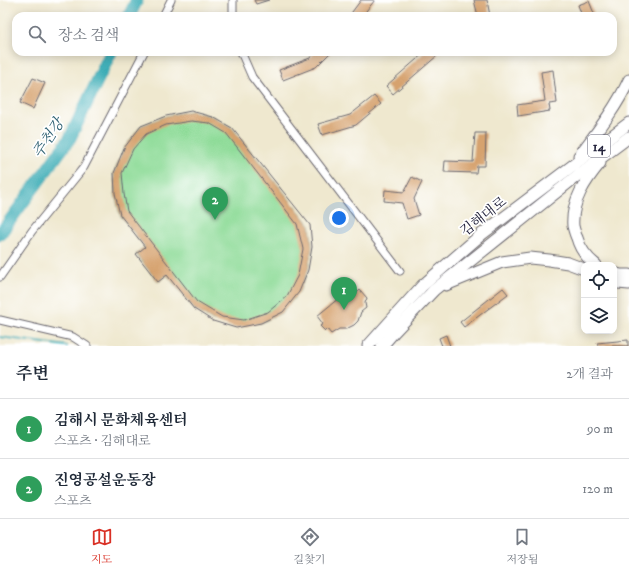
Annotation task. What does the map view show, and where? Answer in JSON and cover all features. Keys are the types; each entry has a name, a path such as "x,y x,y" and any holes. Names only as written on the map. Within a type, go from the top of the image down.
{"main road":[{"path":"570,168 606,120 629,80"},
{"name":"김해대로","path":"368,346 422,286 482,234 629,123"},
{"name":"김해대로","path":"382,346 434,290 578,175 629,137"},
{"path":"593,262 586,256 579,245 573,228 573,212 580,191 593,172 610,152"},
{"path":"434,290 502,262 530,258 568,263 581,269"},
{"path":"617,274 629,275"},
{"path":"617,283 629,284"}],"street":[{"path":"165,12 171,0"},
{"path":"233,0 233,12"},
{"path":"0,277 32,231 84,167 142,56"},
{"path":"243,56 252,77 400,271"},
{"path":"0,320 73,337 87,346"}],"green space":[{"path":"191,111 213,117 232,128 310,225 312,247 308,270 299,292 283,312 261,323 213,321 194,309 167,275 158,282 136,254 145,247 120,215 115,193 114,173 124,148 141,126 166,116"}],"building":[{"path":"254,0 269,0 256,4"},
{"path":"361,0 375,0 365,12 352,12"},
{"path":"474,0 487,0 489,12 477,12"},
{"path":"589,1 593,12 581,12 578,5"},
{"path":"312,56 327,56 316,67 283,80 279,70"},
{"path":"420,56 437,56 393,94 386,86"},
{"path":"553,70 557,103 549,104 550,111 518,116 517,105 545,101 541,72"},
{"path":"33,78 45,83 33,109 20,103"},
{"path":"374,96 381,104 356,125 322,135 318,124 350,115"},
{"path":"191,111 213,117 232,128 310,225 312,247 308,270 299,292 283,312 261,323 236,328 213,321 194,309 167,275 158,282 136,254 145,247 120,215 115,193 114,173 124,148 141,126 166,116","holes":["191,121 209,123 226,133 297,224 303,249 298,275 287,296 268,312 244,320 222,317 197,302 127,211 122,173 133,149 146,134 166,125"]},
{"path":"475,133 486,133 485,166 477,166 476,173 444,172 445,161 473,162"},
{"path":"412,177 422,182 414,199 419,215 407,219 402,203 384,201 385,190 404,192"},
{"path":"503,288 508,294 464,327 460,322"},
{"path":"350,289 355,295 360,290 367,298 365,303 366,308 361,312 358,321 354,325 346,329 339,329 331,334 327,329 325,331 320,326 323,324 317,316"},
{"path":"446,335 450,346 442,346 439,338"},
{"path":"628,340 628,346 598,346 597,343"}],"waterway":[{"name":"주천강","path":"131,12 137,0"},
{"name":"주천강","path":"0,234 70,138 109,56"},
{"path":"0,337 67,346"}],"place":[{"name":"진영공설운동장","path":"215,220"},
{"name":"김해시 문화체육센터","path":"344,310"}]}
